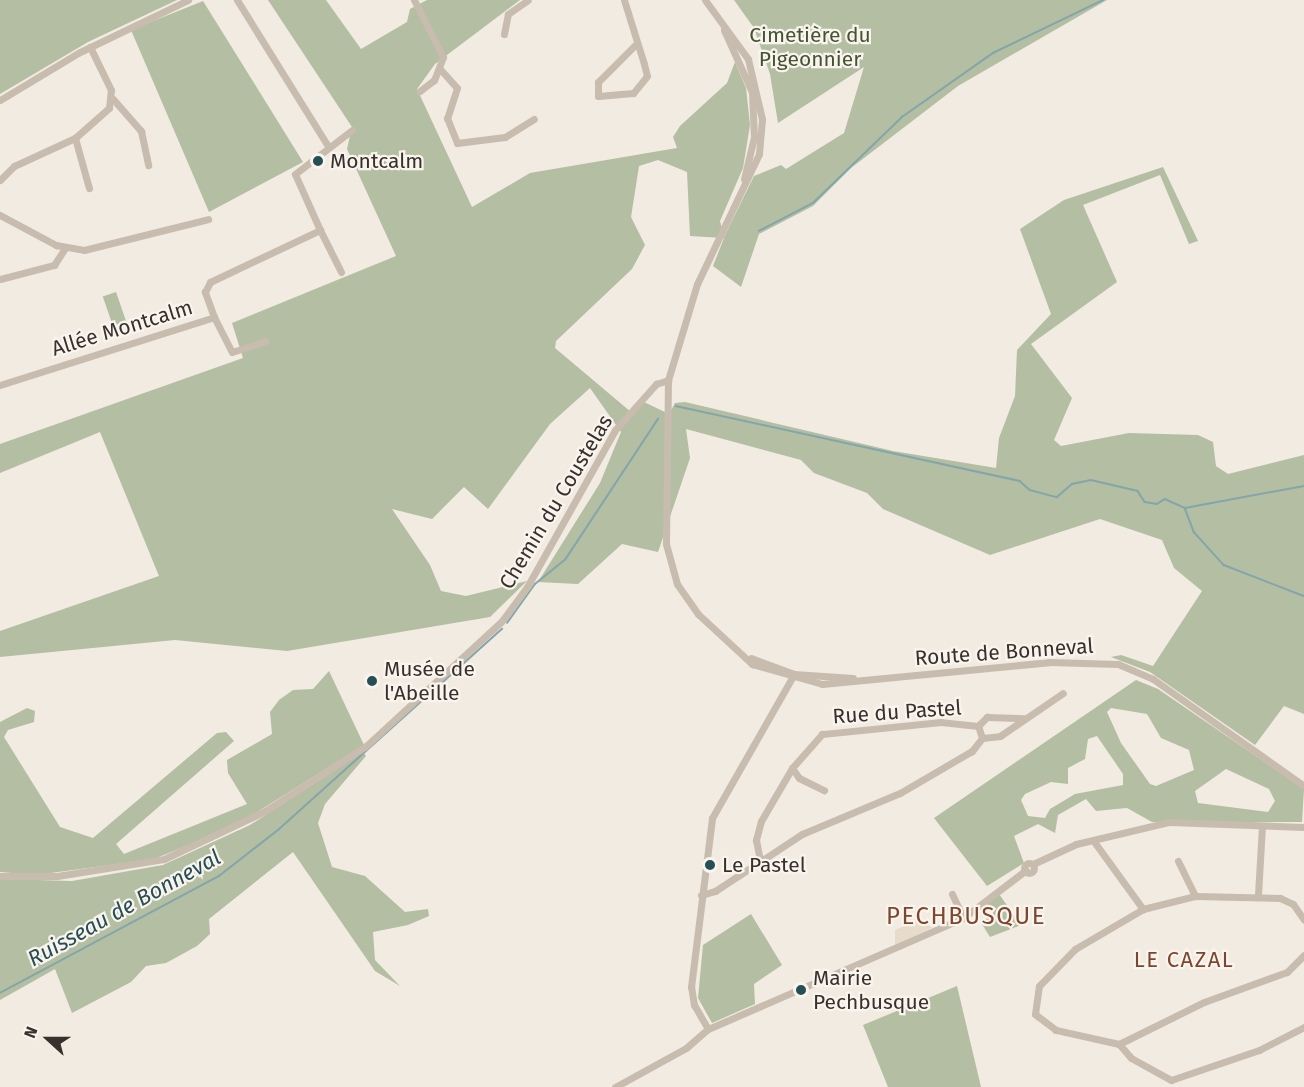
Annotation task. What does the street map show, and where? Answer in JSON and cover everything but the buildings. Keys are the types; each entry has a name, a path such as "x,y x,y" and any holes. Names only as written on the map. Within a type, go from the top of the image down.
{"street":[{"path":"0,100 90,47 188,0"},
{"path":"237,0 328,146"},
{"path":"414,0 441,54 440,69 420,91"},
{"path":"504,34 508,14 528,0"},
{"path":"624,0 647,72 644,83 630,94 598,96 598,82 637,43"},
{"path":"700,0 737,51 752,92 754,137 734,206"},
{"path":"705,0 748,59 760,102 759,154 734,206"},
{"path":"90,47 113,99 141,130 148,165"},
{"path":"440,69 458,88 447,126 457,143 505,137 534,119"},
{"path":"0,180 14,166 75,138 106,112 113,99"},
{"path":"341,272 294,174 352,130"},
{"path":"75,138 89,188"},
{"name":"Route de Bonneval","path":"734,206 697,284 668,380 668,558 698,614 734,650 793,677 874,678 1049,662 1118,664 1153,679 1304,786"},
{"path":"0,215 65,248 102,248 208,219"},
{"name":"Allée Montcalm","path":"0,385 214,316 205,292 210,282 320,230"},
{"path":"0,279 59,262 65,248"},
{"path":"214,316 232,352 266,341"},
{"name":"Chemin du Coustelas","path":"0,876 57,876 144,865 232,829 366,746 501,622 527,587 615,430 656,384 668,380"},
{"path":"708,1029 691,995 702,882 717,805 793,677"},
{"name":"Rue du Pastel","path":"701,895 721,886 802,834 900,793 972,751 982,738 1000,736 1023,718 1063,693"},
{"name":"Rue du Pastel","path":"978,726 987,717 1023,718"},
{"name":"Rue du Pastel","path":"760,860 757,832 792,768 825,732 941,722 978,726"},
{"name":"Rue du Pastel","path":"978,726 982,738"},
{"path":"792,768 799,778 824,790"},
{"name":"Route de Bonneval","path":"1283,772 1304,781"},
{"path":"615,1087 686,1048 708,1029 963,918 1026,870 1033,871 1033,864 1076,844 1095,843 1168,822 1304,827"},
{"path":"1258,896 1262,826"},
{"path":"1095,843 1143,909"},
{"path":"1178,861 1195,896"},
{"path":"702,882 721,886"},
{"path":"952,894 963,918"},
{"path":"1304,920 1293,904 1258,896 1195,896 1143,909 1075,949 1034,996 1035,1014 1046,1026 1119,1044 1131,1058 1170,1083 1259,1050 1304,1027"},
{"path":"1119,1044 1204,1002 1287,972 1304,955"}],"green space":[{"path":"0,0 177,0 88,42 0,94"},
{"name":"Cimetière du Pigeonnier","path":"268,0 326,0 361,49 407,22 410,9 427,0 520,0 435,64 417,89 472,207 530,173 677,148 673,137 680,126 727,83 735,62 746,88 750,125 743,168 720,221 724,237 754,176 781,165 786,169 844,133 864,67 778,123 770,74 754,28 734,0 1107,0 958,86 851,168 813,206 759,234 741,287 713,266 724,238 690,236 687,172 658,160 639,166 631,217 645,245 632,269 556,341 555,348 631,412 644,402 669,414 675,403 685,402 893,451 996,468 999,438 1015,396 1017,350 1051,314 1020,229 1064,200 1163,167 1198,241 1189,244 1160,175 1083,205 1117,282 1031,344 1072,398 1054,440 1061,446 1129,433 1198,435 1213,442 1216,466 1228,474 1304,455 1304,714 1284,706 1255,745 1150,672 1111,657 1121,655 1153,666 1202,591 1174,568 1162,540 1100,519 990,555 883,509 867,493 814,473 801,460 686,429 690,458 658,552 622,544 578,584 538,582 600,483 621,432 590,388 550,424 488,509 464,487 432,519 392,509 430,565 441,591 466,596 527,581 490,617 287,651 175,640 0,657 0,631 159,576 100,432 0,473 0,444 243,358 232,323 396,256 347,149 352,127"},
{"path":"203,1 303,162 209,212 131,30"},
{"path":"116,292 126,321 113,326 103,297"},
{"path":"329,671 364,745 235,826 154,859 36,875 0,872 0,722 27,708 35,711 34,722 8,730 4,737 60,827 93,838 217,733 226,732 234,741 116,844 124,854 247,804 228,773 227,760 272,734 270,712 279,700 293,690 313,689"},
{"path":"1136,680 1158,689 1304,789 1302,822 1152,822 1127,808 1096,811 1086,799 1058,815 1055,833 1038,824 1014,836 1024,863 987,886 934,818","holes":["1111,708 1147,714 1161,738 1189,750 1194,770 1156,786 1150,784 1121,743 1107,712","1097,736 1123,774 1123,785 1075,794 1050,809 1045,818 1028,816 1021,800 1025,794 1051,782 1068,784 1068,768 1085,759 1088,739","1226,769 1269,789 1275,801 1268,812 1198,803 1195,791"]},
{"path":"363,752 366,756 325,804 318,823 332,867 365,876 405,912 428,909 429,916 408,925 373,932 375,960 400,986 375,971 293,852 209,919 210,934 197,946 166,963 146,966 131,982 72,1013 55,969 0,1000 0,879 72,881 163,865 250,825"},
{"path":"999,894 1021,925 990,937 980,921 994,916 990,907 982,907"},
{"path":"751,914 782,965 754,984 755,1004 712,1023 698,998 703,945"},
{"path":"957,986 981,1087 888,1087 863,1025"}],"shaded area":[{"path":"921,918 932,928 895,945 895,930"}],"waterway":[{"name":"Ruisseau de Bonneval","path":"759,231 813,203 902,117 993,53 1103,0"},
{"path":"676,406 1020,481 1030,490 1057,497 1072,484 1091,480 1138,491 1145,502 1157,504 1165,499 1185,508 1194,532 1224,565 1304,596"},
{"name":"Ruisseau de Bonneval","path":"507,623 535,584 565,560 658,419"},
{"path":"1185,508 1304,486"},
{"name":"Ruisseau de Bonneval","path":"0,993 219,876 278,830 502,629"}],"place":[{"name":"Montcalm","path":"318,161"},
{"name":"Musée de l'Abeille","path":"372,681"},
{"name":"Le Pastel","path":"710,865"},
{"name":"Mairie Pechbusque","path":"801,990"}],"district":[{"name":"PECHBUSQUE","path":"966,917"},
{"name":"LE CAZAL","path":"1184,960"}]}
